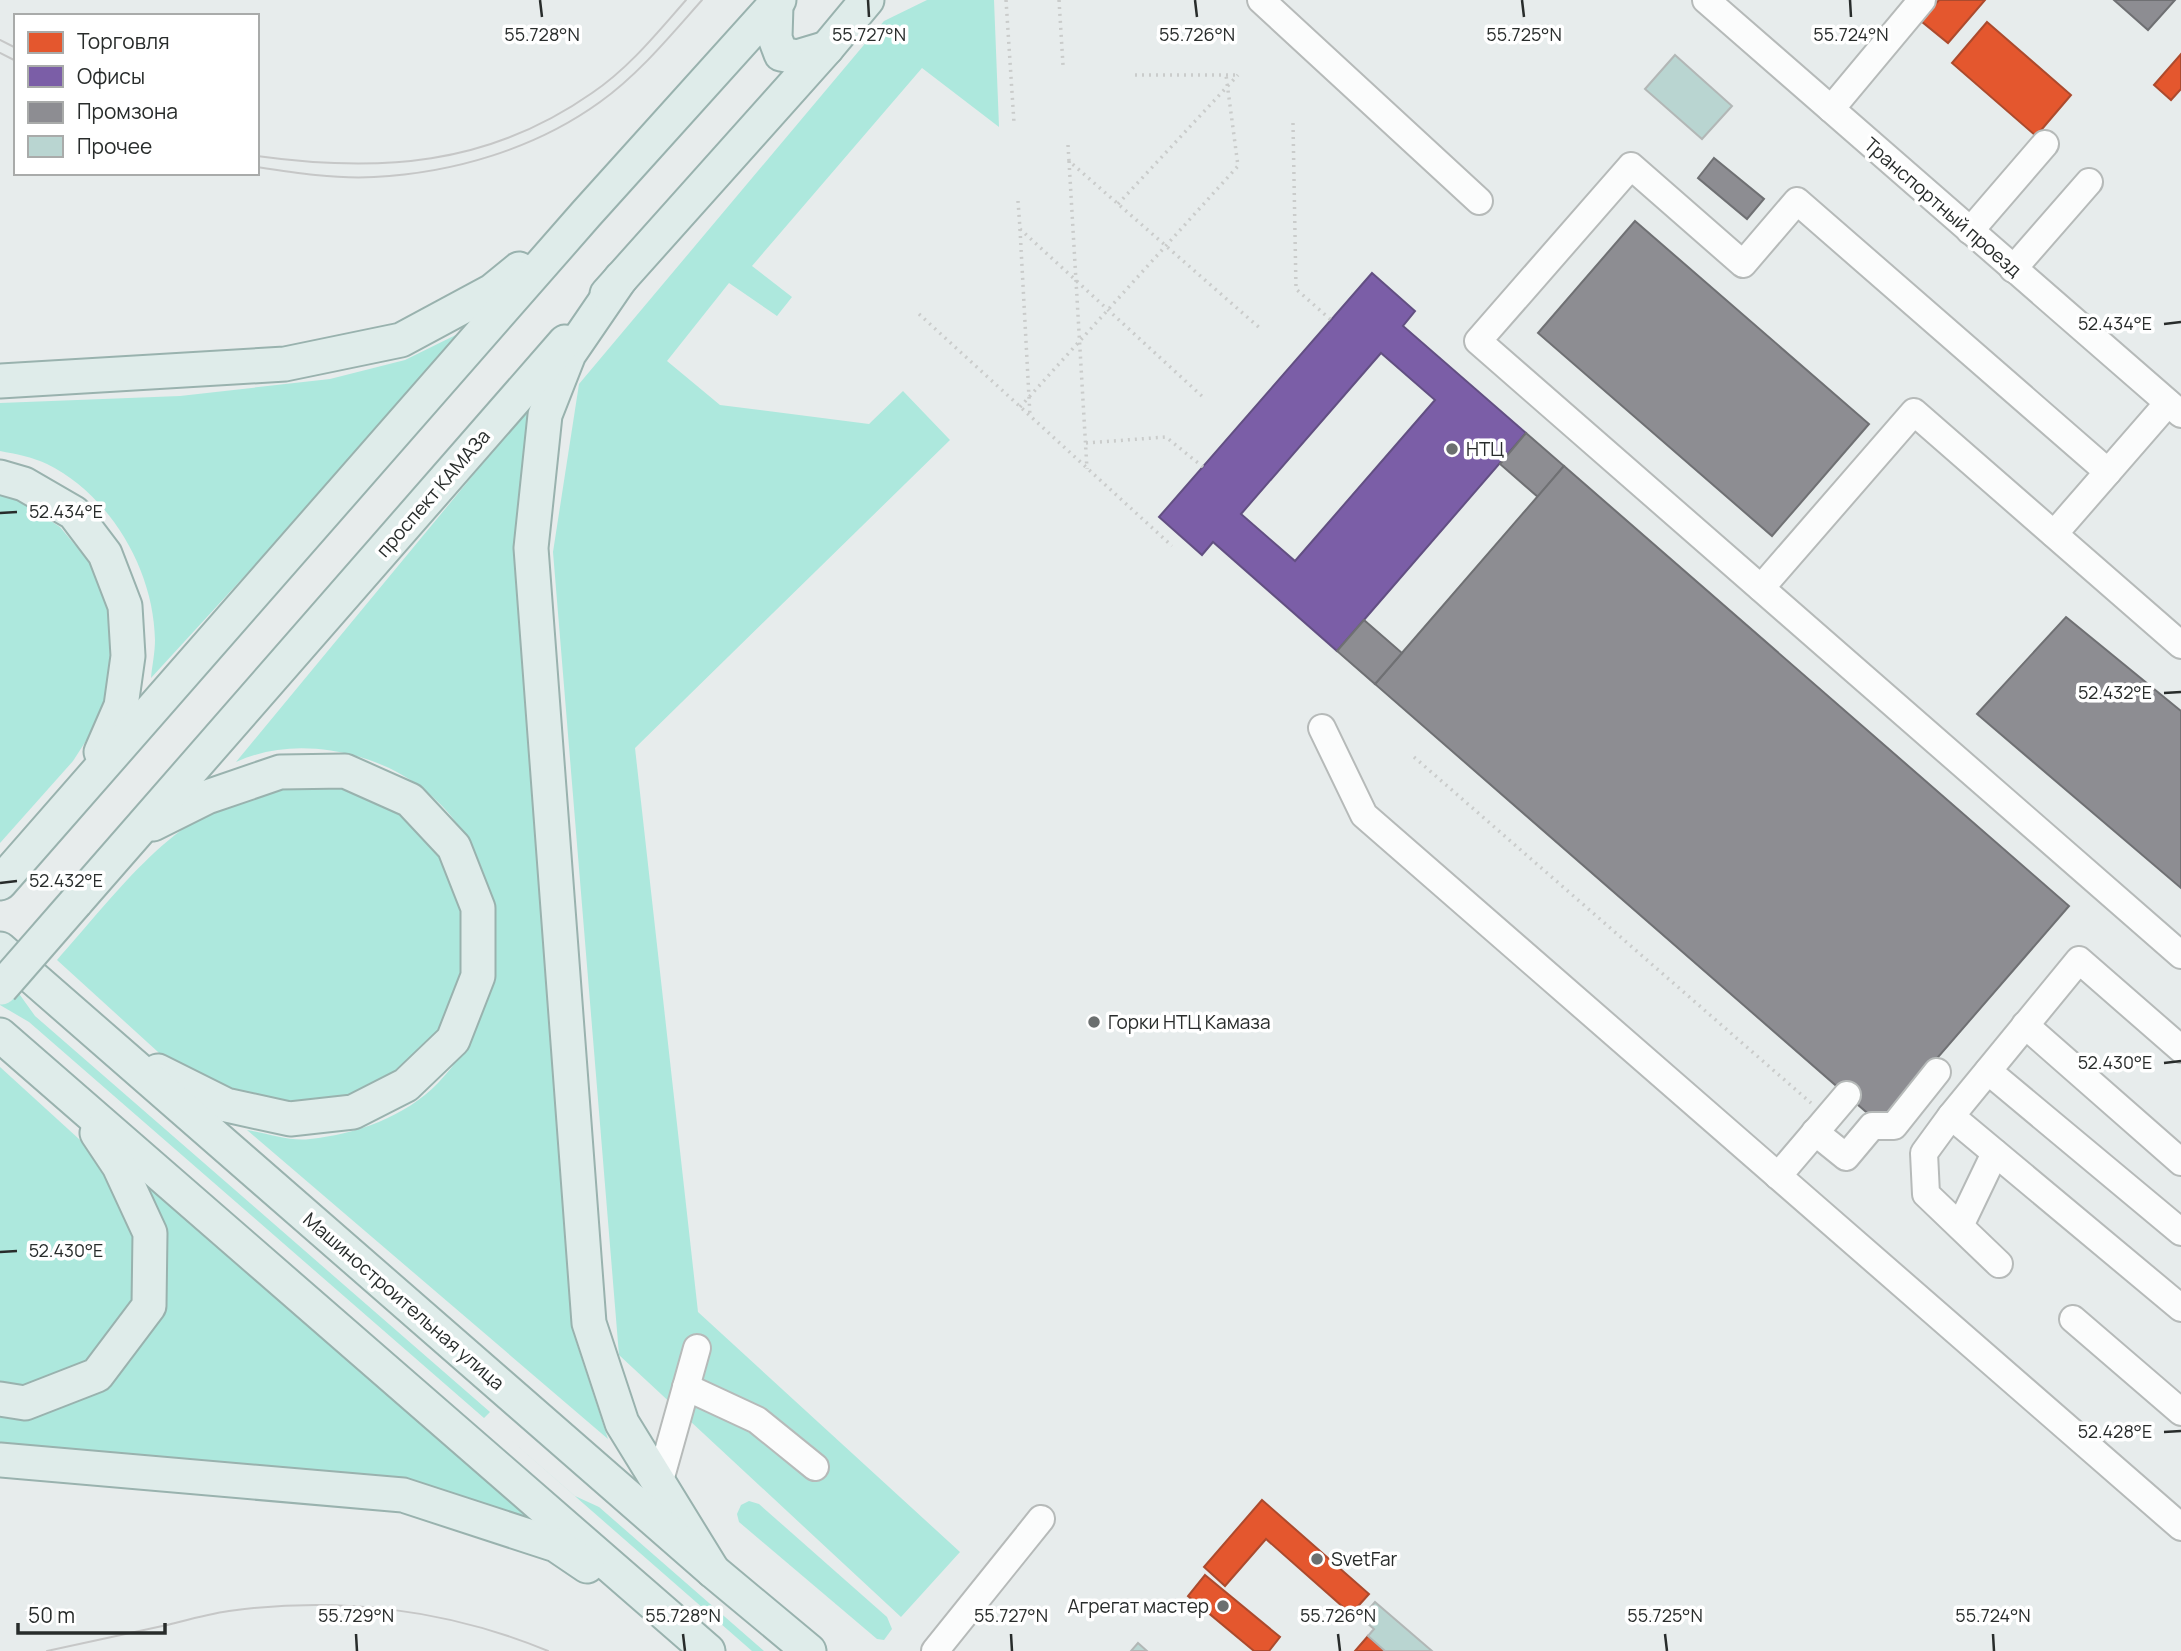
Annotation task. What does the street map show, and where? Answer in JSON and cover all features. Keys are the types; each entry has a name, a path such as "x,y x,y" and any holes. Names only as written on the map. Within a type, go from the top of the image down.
{"main road":[{"name":"проспект КАМАЗа","path":"1,988 867,0"},
{"path":"778,2 775,38 781,54 797,57 827,48"},
{"path":"0,883 586,214 778,2"},
{"path":"0,382 285,364 401,340 492,290 586,214"},
{"path":"621,278 569,354 545,415 531,548 589,1323 622,1423 713,1571"},
{"path":"0,477 24,484 74,513 105,554 125,606 128,656 121,706 88,782"},
{"path":"116,1050 226,1105 289,1119 353,1112 406,1085 453,1040 478,976 478,908 454,847 410,800 345,771 281,772 207,797 138,832"},
{"name":"Машиностроительная улица","path":"0,949 713,1571 809,1651"},
{"path":"0,1035 708,1651"},
{"path":"0,1399 25,1403 97,1376 149,1306 150,1233 119,1166 72,1097"},
{"path":"0,1460 403,1495 556,1545 676,1623"}],"street":[{"path":"1261,0 1479,201"},
{"name":"Транспортный проезд","path":"1706,0 2176,407"},
{"path":"1831,109 1922,0"},
{"path":"1970,231 2045,144"},
{"path":"2108,472 1797,201 1743,264 1631,166 1478,341 2181,955"},
{"path":"2014,268 2089,182"},
{"path":"2054,534 2108,472 2176,407"},
{"path":"1761,588 1914,412 2181,645"},
{"path":"1322,728 1364,815 2181,1527"},
{"path":"1999,1264 1926,1194 1924,1153 1951,1116 2079,960 2181,1049"},
{"path":"2025,1025 2181,1162"},
{"path":"1988,1070 2181,1232"},
{"path":"1822,1125 1846,1157 1872,1126 1894,1126 1937,1072"},
{"path":"1777,1176 1847,1096"},
{"path":"1951,1116 2181,1308"},
{"path":"1960,1226 1995,1153"},
{"path":"2073,1319 2181,1412"},
{"path":"659,1483 697,1348"},
{"path":"686,1387 757,1420 815,1467"},
{"path":"935,1651 1041,1519"}],"path":[{"path":"1006,0 1014,123"},
{"path":"1059,0 1063,65"},
{"path":"1118,204 1238,75 1135,75"},
{"path":"1020,407 1238,166 1226,75"},
{"path":"1293,123 1296,289 1331,320"},
{"path":"1068,145 1087,469"},
{"path":"1069,161 1262,330"},
{"path":"1018,201 1030,416"},
{"path":"1020,229 1204,398"},
{"path":"919,314 1172,547"},
{"path":"1086,443 1166,437 1203,467"},
{"path":"1414,757 1822,1125"}],"green space":[{"path":"927,0 994,0 999,127 922,68 752,266 792,297 777,316 729,283 667,361 720,405 869,424 903,391 950,440 635,748 698,1312 960,1552 901,1617 619,1355 553,552 579,384 884,21"},
{"path":"474,326 151,678 155,650 153,614 147,587 124,537 109,515 70,478 47,464 0,451 0,403 180,396 330,379 405,360"},
{"path":"536,399 522,479 514,560 567,1265 576,1341 608,1439 247,1130 303,1140 345,1133 395,1114 425,1095 438,1083 470,1041 489,994 495,945 490,896 474,851 447,811 409,779 360,757 344,753 282,749 236,762"},
{"path":"0,494 20,501 60,527 95,569 112,626 111,672 102,716 73,761 0,843"},
{"path":"316,784 363,792 416,824 448,865 463,914 463,968 450,1018 423,1053 375,1092 279,1109 180,1072 57,960 144,862 195,820 252,794"},
{"path":"0,967 35,1016 490,1412 484,1418 29,1022 0,1005"},
{"path":"0,1067 91,1150 128,1212 137,1263 132,1300 108,1343 76,1369 40,1386 0,1389"},
{"path":"130,1166 549,1529 0,1450 0,1417 9,1418 57,1409 100,1387 130,1362 152,1326"},
{"path":"512,1441 575,1496 599,1507 764,1651 752,1651"},
{"path":"749,1501 759,1504 887,1617 892,1629 884,1640 877,1639 739,1522 737,1514 741,1505"}],"building: Торговля":[{"path":"1939,0 1985,0 1948,43 1921,21"},
{"path":"1987,22 2071,95 2036,136 1952,63"},
{"path":"2181,54 2181,89 2171,100 2154,85"},
{"path":"1262,1500 1369,1594 1351,1614 1266,1539 1225,1586 1204,1567"},
{"path":"1205,1575 1280,1637 1269,1651 1254,1651 1188,1596"},
{"path":"1368,1636 1385,1651 1355,1651"}],"building: Офисы":[{"name":"НТЦ","path":"1372,273 1415,311 1403,326 1526,433 1337,651 1213,542 1202,555 1159,517","holes":["1381,353 1435,400 1295,561 1241,514"]}],"building: Промзона":[{"path":"2114,0 2175,0 2148,30"},
{"path":"1714,158 1764,199 1747,219 1698,178"},
{"path":"1635,221 1869,424 1772,536 1538,333"},
{"path":"1526,433 1564,466 1538,497 1500,464"},
{"path":"1564,466 2069,906 1880,1124 1375,684"},
{"path":"2066,617 2181,711 2181,888 1977,714"},
{"path":"1364,620 1402,653 1375,684 1337,651"}],"building: Прочее":[{"path":"1675,55 1732,106 1702,139 1645,89"},
{"path":"1375,1602 1432,1651 1385,1651 1368,1636 1374,1629 1361,1618"},
{"path":"1138,1643 1147,1651 1131,1651"}],"tram line":[{"path":"259,156 346,164 389,163 431,158 513,136 553,117 618,73 686,0"},
{"path":"259,167 330,176 374,177 434,170 492,156 548,133 600,102 654,54 702,0"},
{"path":"0,40 14,47"},
{"path":"0,53 14,60"},
{"path":"47,1651 221,1612 311,1605 351,1606 431,1616 471,1625 548,1651"}],"place":[{"name":"НТЦ","path":"1452,449"},
{"name":"Горки НТЦ Камаза","path":"1094,1022"},
{"name":"SvetFar","path":"1317,1559"},
{"name":"Агрегат мастер","path":"1223,1606"}]}
